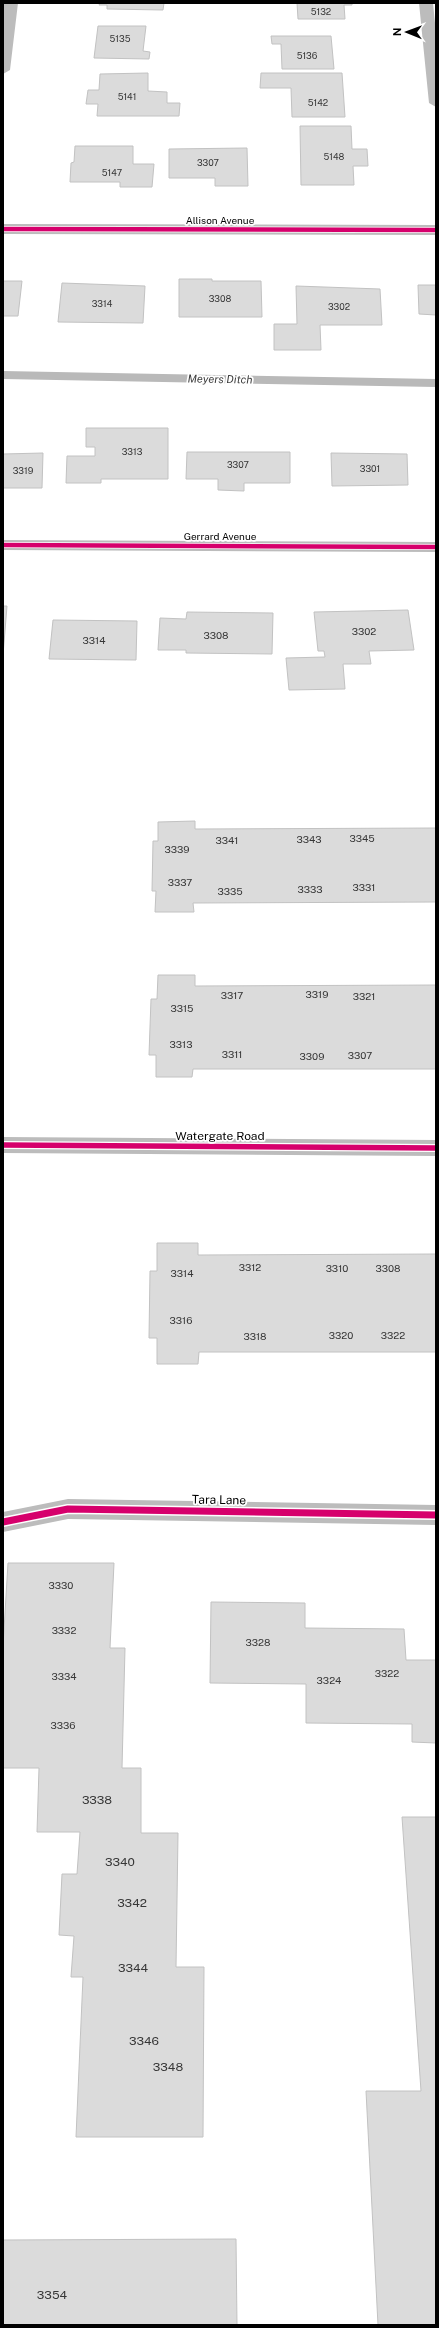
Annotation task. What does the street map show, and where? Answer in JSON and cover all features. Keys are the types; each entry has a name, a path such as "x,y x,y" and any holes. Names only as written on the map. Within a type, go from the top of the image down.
{"street":[{"path":"3,70 11,3"},
{"path":"426,3 436,103"},
{"name":"Allison Avenue","path":"3,229 436,230"},
{"name":"Gerrard Avenue","path":"3,545 436,547"},
{"name":"Watergate Road","path":"3,1145 436,1148"},
{"name":"Tara Lane","path":"3,1522 68,1509 436,1515"}],"building":[{"path":"100,3 164,3 163,10 107,9 107,5 99,5"},
{"path":"297,3 352,3 352,5 344,5 345,19 298,19"},
{"path":"98,26 146,26 143,51 150,52 149,59 94,58"},
{"path":"271,36 331,36 334,69 282,69 281,44 272,44"},
{"path":"148,73 148,91 167,92 167,103 180,103 179,116 97,116 98,104 86,104 88,90 99,90 100,74"},
{"path":"261,73 342,73 345,117 292,117 291,88 260,88"},
{"path":"300,126 351,126 352,149 367,149 368,166 353,166 354,185 301,185"},
{"path":"75,146 133,146 133,164 154,164 152,187 120,187 120,182 70,182 71,163 74,162"},
{"path":"247,148 248,186 215,186 215,178 169,178 169,149"},
{"path":"179,279 261,281 262,317 179,317"},
{"path":"3,281 22,281 18,316 3,316"},
{"path":"62,283 145,286 143,323 58,322"},
{"path":"418,285 436,285 436,315 419,314"},
{"path":"296,286 380,289 382,325 320,325 321,350 274,350 274,324 297,324"},
{"path":"86,428 168,428 168,479 101,479 101,483 66,483 67,456 95,456 95,447 86,447"},
{"path":"187,452 290,452 290,483 244,483 244,491 218,490 218,479 186,479"},
{"path":"43,453 42,488 3,488 3,454"},
{"path":"331,453 407,454 408,485 332,486"},
{"path":"3,606 7,606 3,655"},
{"path":"408,610 414,650 369,651 371,664 343,664 345,689 289,690 286,658 325,657 324,651 318,651 314,612"},
{"path":"187,612 273,613 272,654 186,653 186,650 158,650 160,618 186,619"},
{"path":"53,620 137,621 136,660 49,659"},
{"path":"195,821 195,829 436,828 436,902 193,903 194,912 155,912 156,891 152,891 153,841 158,841 158,822"},
{"path":"158,975 195,975 195,986 436,985 436,1069 193,1069 192,1077 156,1077 156,1055 149,1055 151,999 157,999"},
{"path":"157,1243 198,1243 198,1255 436,1254 436,1352 199,1352 198,1364 157,1364 157,1338 149,1338 150,1271 157,1271"},
{"path":"8,1563 114,1563 110,1648 125,1648 122,1768 141,1768 141,1833 178,1833 176,1967 204,1967 203,2137 76,2137 83,1977 71,1977 74,1936 59,1935 62,1874 77,1874 80,1832 37,1832 39,1768 3,1768 3,1646"},
{"path":"211,1602 305,1603 305,1628 404,1629 406,1660 436,1660 436,1743 412,1742 412,1724 306,1723 306,1684 210,1683"},
{"path":"402,1817 436,1817 436,2325 378,2325 366,2091 421,2091"},
{"path":"236,2239 237,2325 3,2325 3,2240"}],"waterway":[{"name":"Meyers Ditch","path":"3,375 436,383"}],"cycle path":[{"path":"3,229 436,230"},
{"path":"3,545 436,547"},
{"path":"3,1145 436,1148"},
{"path":"3,1522 68,1509 436,1515"}]}
